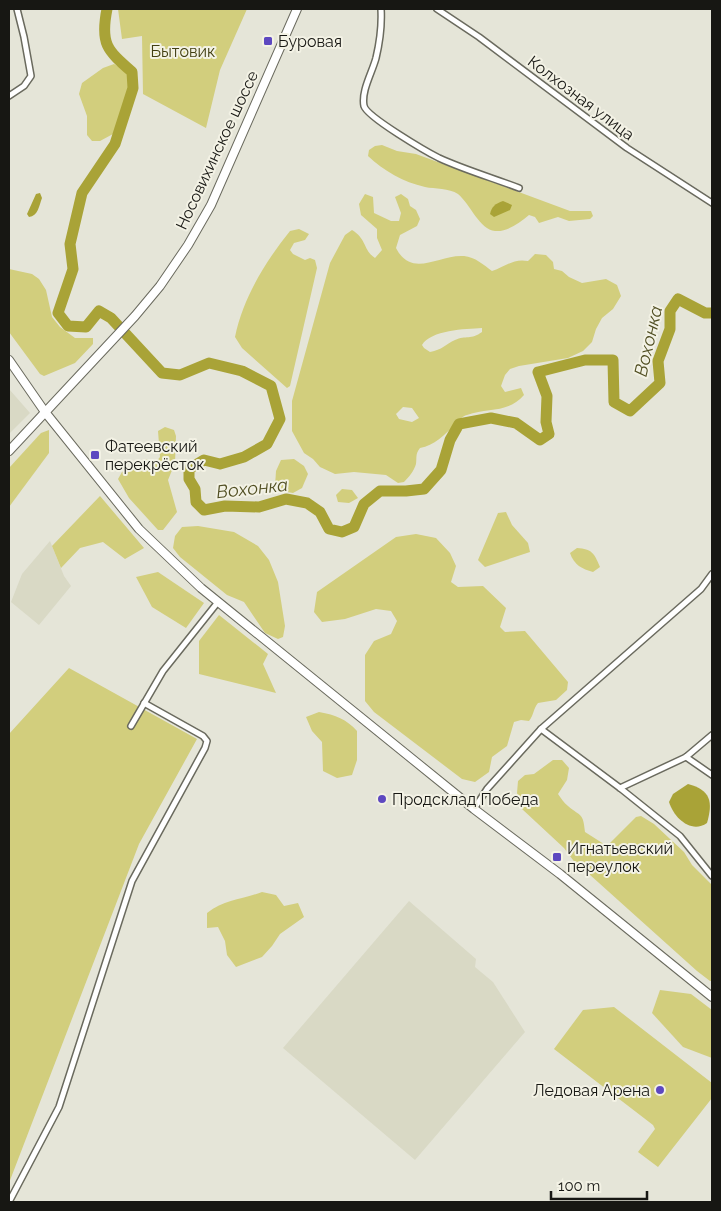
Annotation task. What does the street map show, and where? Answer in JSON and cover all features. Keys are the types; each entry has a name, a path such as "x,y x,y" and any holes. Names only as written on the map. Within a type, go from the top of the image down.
{"main road":[{"name":"Носовихинское шоссе","path":"9,451 135,316 160,286 188,245 211,204 297,9"},
{"path":"9,360 45,412 139,529 174,563 218,602 474,809 712,997"}],"street":[{"path":"9,96 24,86 31,76 17,9"},
{"path":"381,9 382,30 364,95 364,107 368,113 390,129 439,158 519,188"},
{"name":"Колхозная улица","path":"437,9 479,37 627,148 712,203"},
{"path":"474,809 488,789 541,728 701,589 712,574"},
{"path":"131,726 163,671 218,602"},
{"path":"9,1202 59,1107 132,881 206,748 207,741 203,736 144,703"},
{"path":"541,728 680,836 712,876"},
{"path":"620,788 686,757 712,735"},
{"path":"686,757 712,775"}],"shaded area":[{"path":"40,193 42,198 38,210 29,217 27,214 36,194"},
{"path":"503,201 512,205 510,210 494,217 490,214 494,206"},
{"path":"9,389 30,413 9,434"},
{"path":"50,541 64,576 71,586 39,625 11,602 22,574"},
{"path":"688,784 706,793 710,803 707,823 701,826 695,827 684,823 675,814 669,802 673,794"},
{"path":"409,901 476,959 475,967 493,982 525,1032 415,1160 283,1048"}],"green space":[{"name":"Бытовик","path":"118,9 247,9 220,70 206,128 143,94 142,36 122,39"},
{"path":"114,64 129,75 128,90 113,134 100,141 92,141 87,135 87,116 79,94 82,83 103,68"},
{"path":"382,145 397,151 416,154 570,211 591,211 593,216 590,219 569,221 558,217 539,223 535,217 529,215 509,228 500,231 490,230 458,194 409,182 387,171 368,156 369,150 375,146"},
{"path":"365,194 373,197 374,213 391,221 399,221 401,213 395,197 401,194 408,199 410,206 416,210 420,219 417,226 400,235 396,248 402,257 410,262 418,264 427,263 455,256 464,256 476,260 492,271 513,262 528,261 535,254 546,255 553,262 554,269 562,271 569,277 582,283 606,279 617,285 621,296 613,309 602,318 592,342 583,351 568,358 510,369 505,375 501,386 505,392 521,388 524,395 518,401 504,408 475,413 462,418 439,439 418,450 413,471 404,482 398,483 386,475 354,472 335,474 320,467 304,453 292,431 292,401 330,263 345,235 352,230 357,233 368,252 375,258 382,250 377,238 377,229 361,215 359,204","holes":["482,328 482,332 472,337 455,340 434,351 430,352 422,345 426,340 440,333","403,407 412,408 419,418 412,422 399,419 396,414"]},
{"path":"299,229 309,234 305,240 294,243 290,250 293,254 305,260 310,258 315,260 317,268 290,386 287,388 242,348 235,337 243,308 256,281 290,231"},
{"path":"9,269 32,274 39,279 46,290 52,317 60,327 75,338 93,338 93,344 75,363 44,376 40,374 9,332"},
{"path":"165,427 174,430 176,436 175,463 168,480 177,512 163,530 158,530 129,498 118,479 122,472 145,459 155,463 160,457 158,431"},
{"path":"49,430 49,453 9,507 9,468 41,433"},
{"path":"294,459 304,466 308,474 302,488 293,493 281,491 275,486 276,471 281,460"},
{"path":"342,489 352,490 358,498 349,503 338,502 336,495"},
{"path":"100,496 144,548 125,559 103,542 80,548 61,568 52,546"},
{"path":"506,512 512,525 528,543 530,552 485,567 478,560 498,513"},
{"path":"198,526 234,532 258,546 269,560 278,582 285,626 283,637 278,639 265,633 244,602 227,595 180,557 173,548 175,536 182,527"},
{"path":"416,534 436,538 450,553 456,566 451,582 458,587 483,586 506,608 500,627 505,632 525,631 568,682 567,690 556,700 538,703 529,721 521,720 514,722 507,746 492,757 489,772 475,782 462,779 374,712 365,701 365,655 374,641 391,634 397,621 391,611 376,609 345,619 322,622 314,612 317,592 396,537"},
{"path":"577,548 586,549 592,553 600,567 593,572 579,566 570,553"},
{"path":"158,572 204,603 186,628 152,607 136,577"},
{"path":"219,615 268,654 263,664 276,693 199,674 199,641"},
{"path":"69,668 197,739 139,844 9,1183 9,734"},
{"path":"319,712 340,718 357,731 357,760 352,775 337,778 323,771 322,742 312,731 306,717"},
{"path":"553,760 562,760 569,768 567,780 558,794 567,805 581,816 585,832 607,846 636,817 641,816 654,824 684,852 692,865 712,885 712,981 697,971 589,874 579,868 564,848 522,809 517,793 518,781 525,775 534,774"},
{"path":"262,892 276,895 284,906 298,903 304,917 280,934 262,957 236,967 227,955 225,941 218,927 207,928 207,913 227,902"},
{"path":"660,990 691,994 712,1010 712,1058 683,1047 652,1013"},
{"name":"Ледовая Арена","path":"614,1007 712,1083 712,1098 658,1167 638,1152 655,1129 653,1125 554,1049 583,1010"}],"waterway":[{"name":"Вохонка","path":"107,9 104,31 105,39 111,52 132,72 133,88 115,144 82,193 70,244 73,269 58,313 68,326 86,327 99,311 111,318 162,373 180,375 209,363 242,371 271,386 280,419 267,444 244,457 220,464 204,460 189,469 189,479 195,489 196,502 204,510 225,506 259,507 286,499 307,503 320,512 329,529 342,532 354,527 364,504 380,491 424,489 441,470 450,440 459,424 491,418 516,423 540,440 549,434 546,422 547,396 538,372 585,360 613,360 614,402 630,411 660,383 658,361 670,329 670,311 678,299 705,313 712,313"}],"place":[{"name":"Буровая","path":"268,41"},
{"name":"Фатеевский перекрёсток","path":"95,455"},
{"name":"Продсклад Победа","path":"382,799"},
{"name":"Игнатьевский переулок","path":"557,857"},
{"name":"Ледовая Арена","path":"660,1090"}]}
